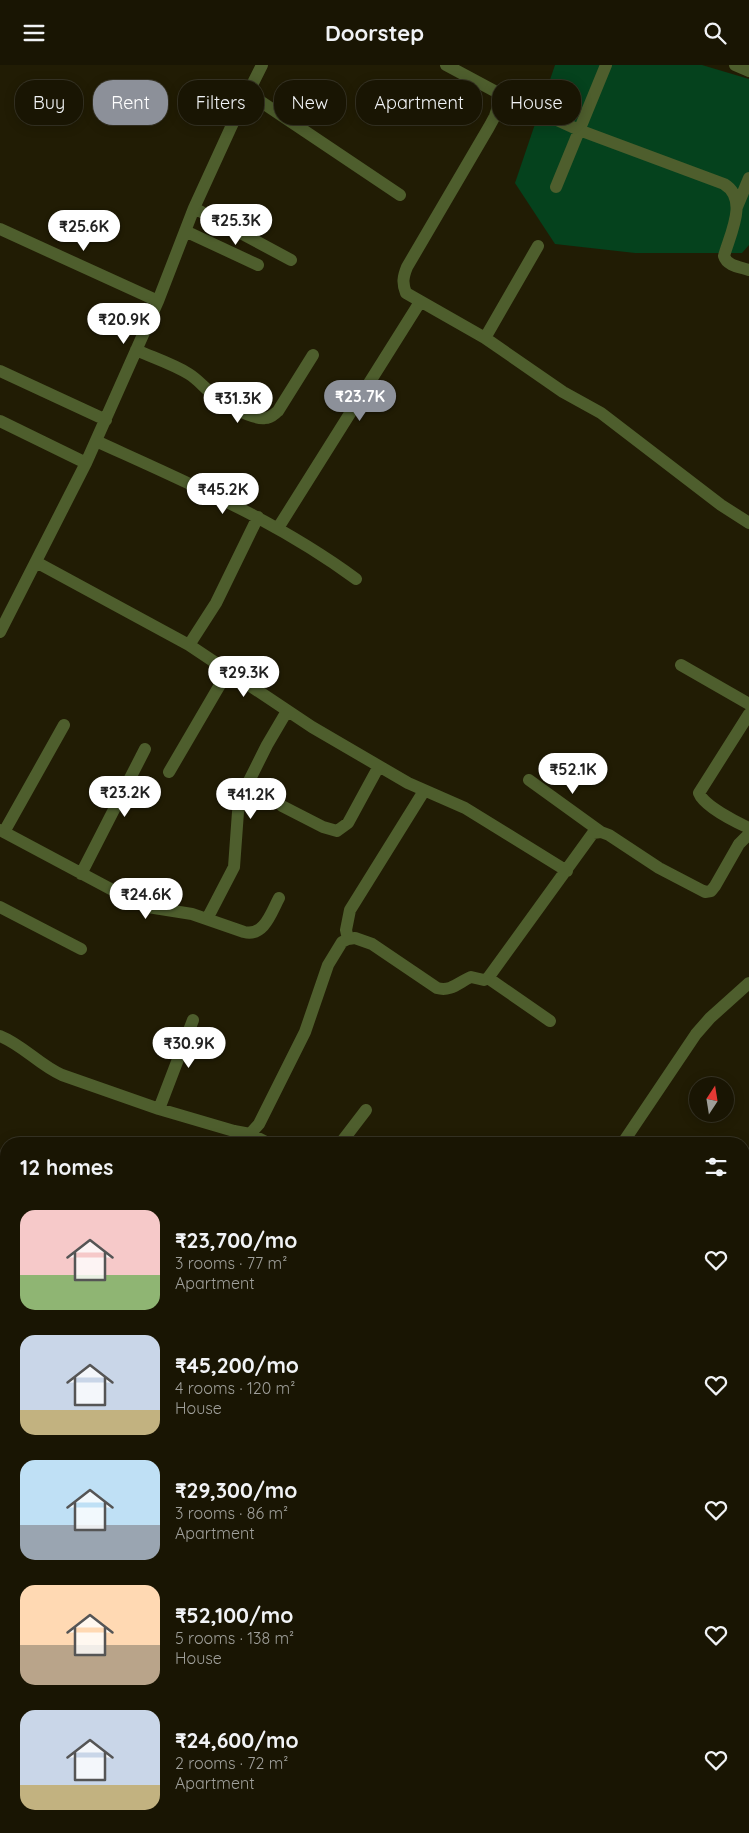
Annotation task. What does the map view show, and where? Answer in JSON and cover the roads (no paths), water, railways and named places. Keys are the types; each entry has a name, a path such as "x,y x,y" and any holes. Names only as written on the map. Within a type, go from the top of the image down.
{"street":[{"path":"254,80 262,65"},
{"path":"446,65 492,90"},
{"path":"556,187 606,65"},
{"path":"734,65 749,71"},
{"path":"264,104 400,195"},
{"path":"492,122 405,273 403,286 406,293 485,338 563,393 601,413 721,505 749,523"},
{"path":"0,632 106,420 158,301 194,208 233,125"},
{"path":"569,125 724,184 731,188 736,198 737,207"},
{"path":"749,178 737,207 724,256 730,265 749,270"},
{"path":"194,208 291,260"},
{"path":"0,229 158,301"},
{"path":"185,231 258,265"},
{"path":"485,338 538,246"},
{"path":"278,528 420,302"},
{"path":"136,350 187,373 214,395 237,409 264,419 271,417 278,411 313,355"},
{"path":"0,371 106,420"},
{"path":"0,421 86,463"},
{"path":"96,441 258,517 324,555 356,579"},
{"path":"189,645 216,603 258,517"},
{"path":"36,561 189,645 287,711 424,791 465,808 567,871"},
{"path":"680,665 749,704"},
{"path":"169,772 228,671"},
{"path":"207,919 234,867 238,812 242,795 267,745 287,711"},
{"path":"749,714 699,793 702,799 722,813 749,828"},
{"path":"64,725 2,831 135,902 148,907 207,919 244,932 256,933 266,923 279,898"},
{"path":"81,874 145,749"},
{"path":"282,806 322,827 337,831 348,823 380,766"},
{"path":"529,780 601,832 609,835 659,868 705,892 711,891 715,886 739,844 749,835"},
{"path":"348,939 347,925 350,910 424,791"},
{"path":"0,1036 22,1049 49,1069 159,1109 245,1137 260,1125 305,1032 328,965 338,947 348,939 355,938 372,944 437,989 451,989 471,977 484,980 488,978 567,871 588,838 593,833 601,832"},
{"path":"0,907 81,949"},
{"path":"488,978 550,1021"},
{"path":"627,1137 696,1034 710,1018 749,983"},
{"path":"159,1109 193,1021"},
{"path":"345,1137 366,1110"}]}
